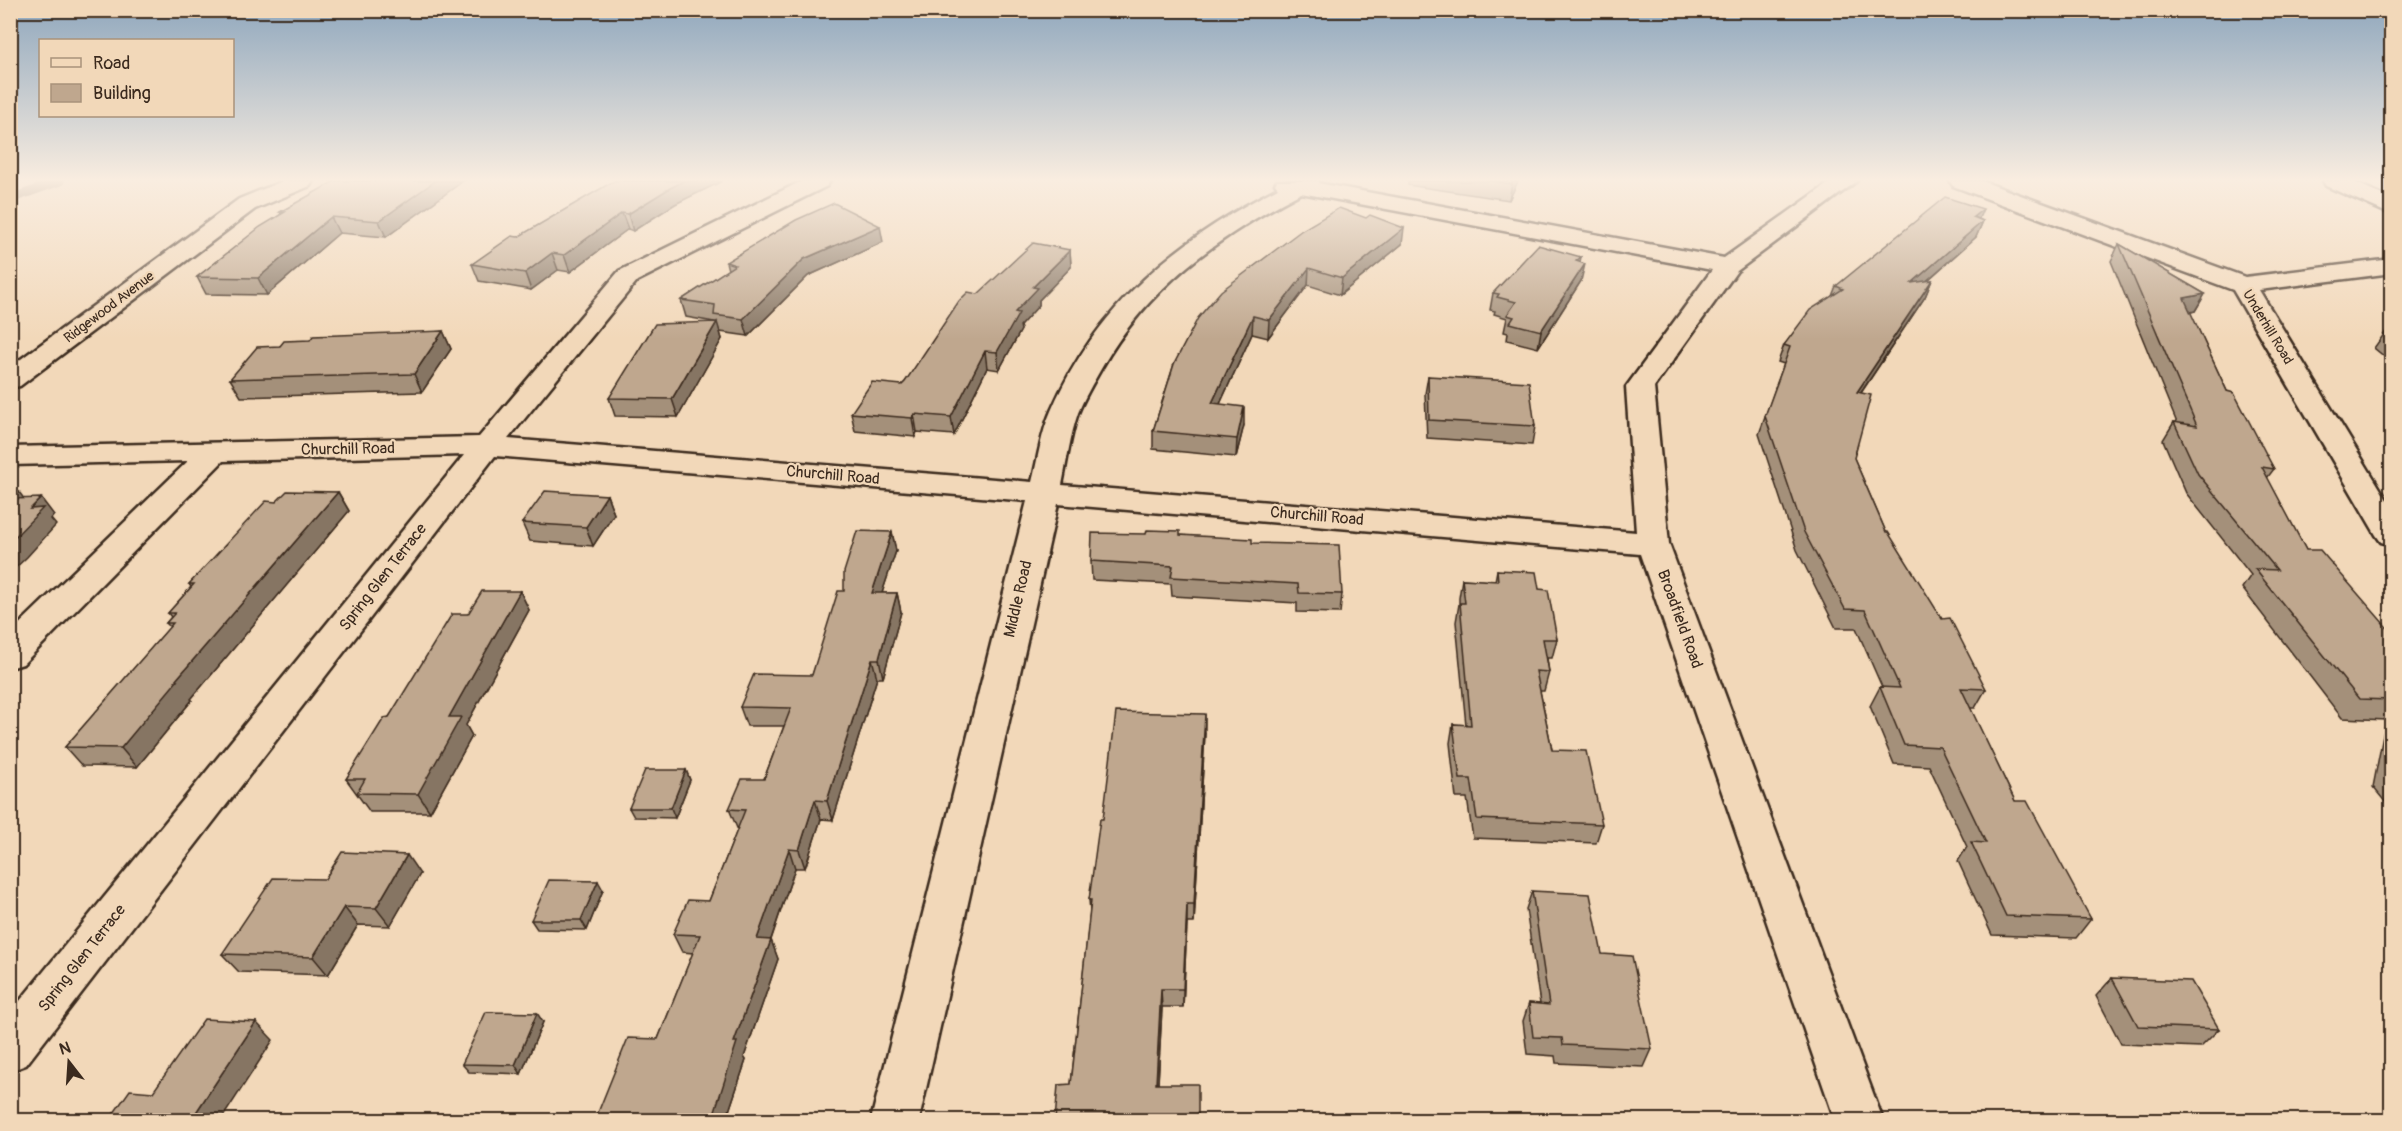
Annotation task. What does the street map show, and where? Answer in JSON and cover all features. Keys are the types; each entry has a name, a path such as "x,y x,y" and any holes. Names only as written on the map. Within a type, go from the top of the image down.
{"street":[{"name":"Ridgewood Avenue","path":"10,380 207,234"},
{"name":"Spring Glen Terrace","path":"10,1049 487,446 628,276 713,234"},
{"name":"Middle Road","path":"895,1120 1064,413 1091,360 1127,310 1188,251 1214,234"},
{"path":"1559,234 1728,266"},
{"name":"Broadfield Road","path":"1773,234 1728,266 1640,387 1653,544 1859,1120"},
{"name":"Underhill Road","path":"2104,234 2242,285 2391,534"},
{"path":"2242,285 2391,266"},
{"name":"Churchill Road","path":"10,456 487,446 1653,544"},
{"path":"10,655 215,452"}],"building":[{"path":"251,234 311,234 258,278 197,277"},
{"path":"524,234 593,234 564,255 552,253 525,273 472,264 512,236 518,237"},
{"path":"773,234 862,234 804,259 743,319 714,315 715,305 681,300 735,265 726,262"},
{"path":"1297,234 1397,234 1342,278 1309,268 1269,320 1253,316 1212,403 1244,407 1237,439 1153,431 1174,364 1198,318 1221,291"},
{"path":"1900,234 1968,234 1912,283 1932,280 1857,392 1871,395 1854,458 1886,532 1942,619 1950,618 1986,689 1961,688 2015,801 2027,801 2091,919 2006,916 1971,842 1986,843 1940,747 1904,745 1880,687 1900,688 1865,610 1845,609 1804,532 1765,416 1790,347 1784,345 1810,310 1843,289 1836,286"},
{"path":"1033,243 1070,250 1033,287 1038,288 1015,312 1019,313 997,352 985,351 951,417 914,414 912,418 851,413 872,382 902,385 959,301 968,292 978,294"},
{"path":"2119,244 2205,294 2184,298 2227,391 2234,393 2274,469 2262,467 2306,550 2320,550 2391,632 2391,700 2359,699 2255,569 2277,570 2198,474 2174,422 2197,426"},
{"path":"1538,245 1581,257 1576,261 1585,264 1541,331 1510,323 1514,317 1507,315 1516,302 1497,297 1499,294 1493,293"},
{"path":"717,322 672,399 609,398 655,324"},
{"path":"443,331 414,374 230,379 257,347 280,346 284,341 310,340 313,336"},
{"path":"1428,376 1529,382 1535,426 1429,420"},
{"path":"287,491 338,492 175,681 177,681 121,748 65,747 173,623 166,623 175,613 168,613 194,584 189,584 266,501 276,502"},
{"path":"545,491 607,495 586,527 522,523"},
{"path":"10,492 19,492 12,499 41,498 30,509 43,508 10,542"},
{"path":"1147,530 1180,531 1180,535 1252,539 1252,543 1339,545 1342,594 1299,593 1298,584 1171,577 1173,566 1091,561 1092,533 1146,534"},
{"path":"857,531 892,532 872,593 897,593 879,659 872,659 827,801 815,800 799,850 789,849 757,939 771,940 734,1042 737,1042 712,1120 595,1120 628,1038 658,1039 700,935 673,934 688,900 709,901 745,810 729,809 742,779 764,779 791,708 740,707 754,674 812,675 838,591 844,591 844,572"},
{"path":"1497,570 1536,572 1539,589 1548,590 1557,639 1543,639 1549,672 1536,671 1552,750 1586,751 1602,824 1477,819 1471,779 1460,779 1453,724 1471,725 1460,603 1465,603 1462,579 1498,581"},
{"path":"482,591 520,591 449,717 461,717 418,794 357,793 365,779 346,779 384,718 389,717 452,614 468,614"},
{"path":"1116,712 1205,714 1194,904 1187,904 1183,989 1161,989 1156,1084 1198,1084 1198,1120 1055,1120 1058,1085 1071,1084 1091,900 1089,900 1100,819 1103,819"},
{"path":"645,770 686,770 671,808 629,808"},
{"path":"342,852 407,855 376,908 344,907 313,957 222,954 273,878 325,879"},
{"path":"549,880 598,881 581,920 531,920"},
{"path":"1532,891 1590,894 1602,954 1632,956 1652,1049 1563,1045 1562,1038 1533,1037 1529,1003 1549,1005"},
{"path":"2112,978 2191,981 2219,1029 2138,1026"},
{"path":"486,1012 537,1013 515,1065 462,1064"},
{"path":"204,1019 256,1022 191,1120 109,1120 130,1090 153,1092"}]}
